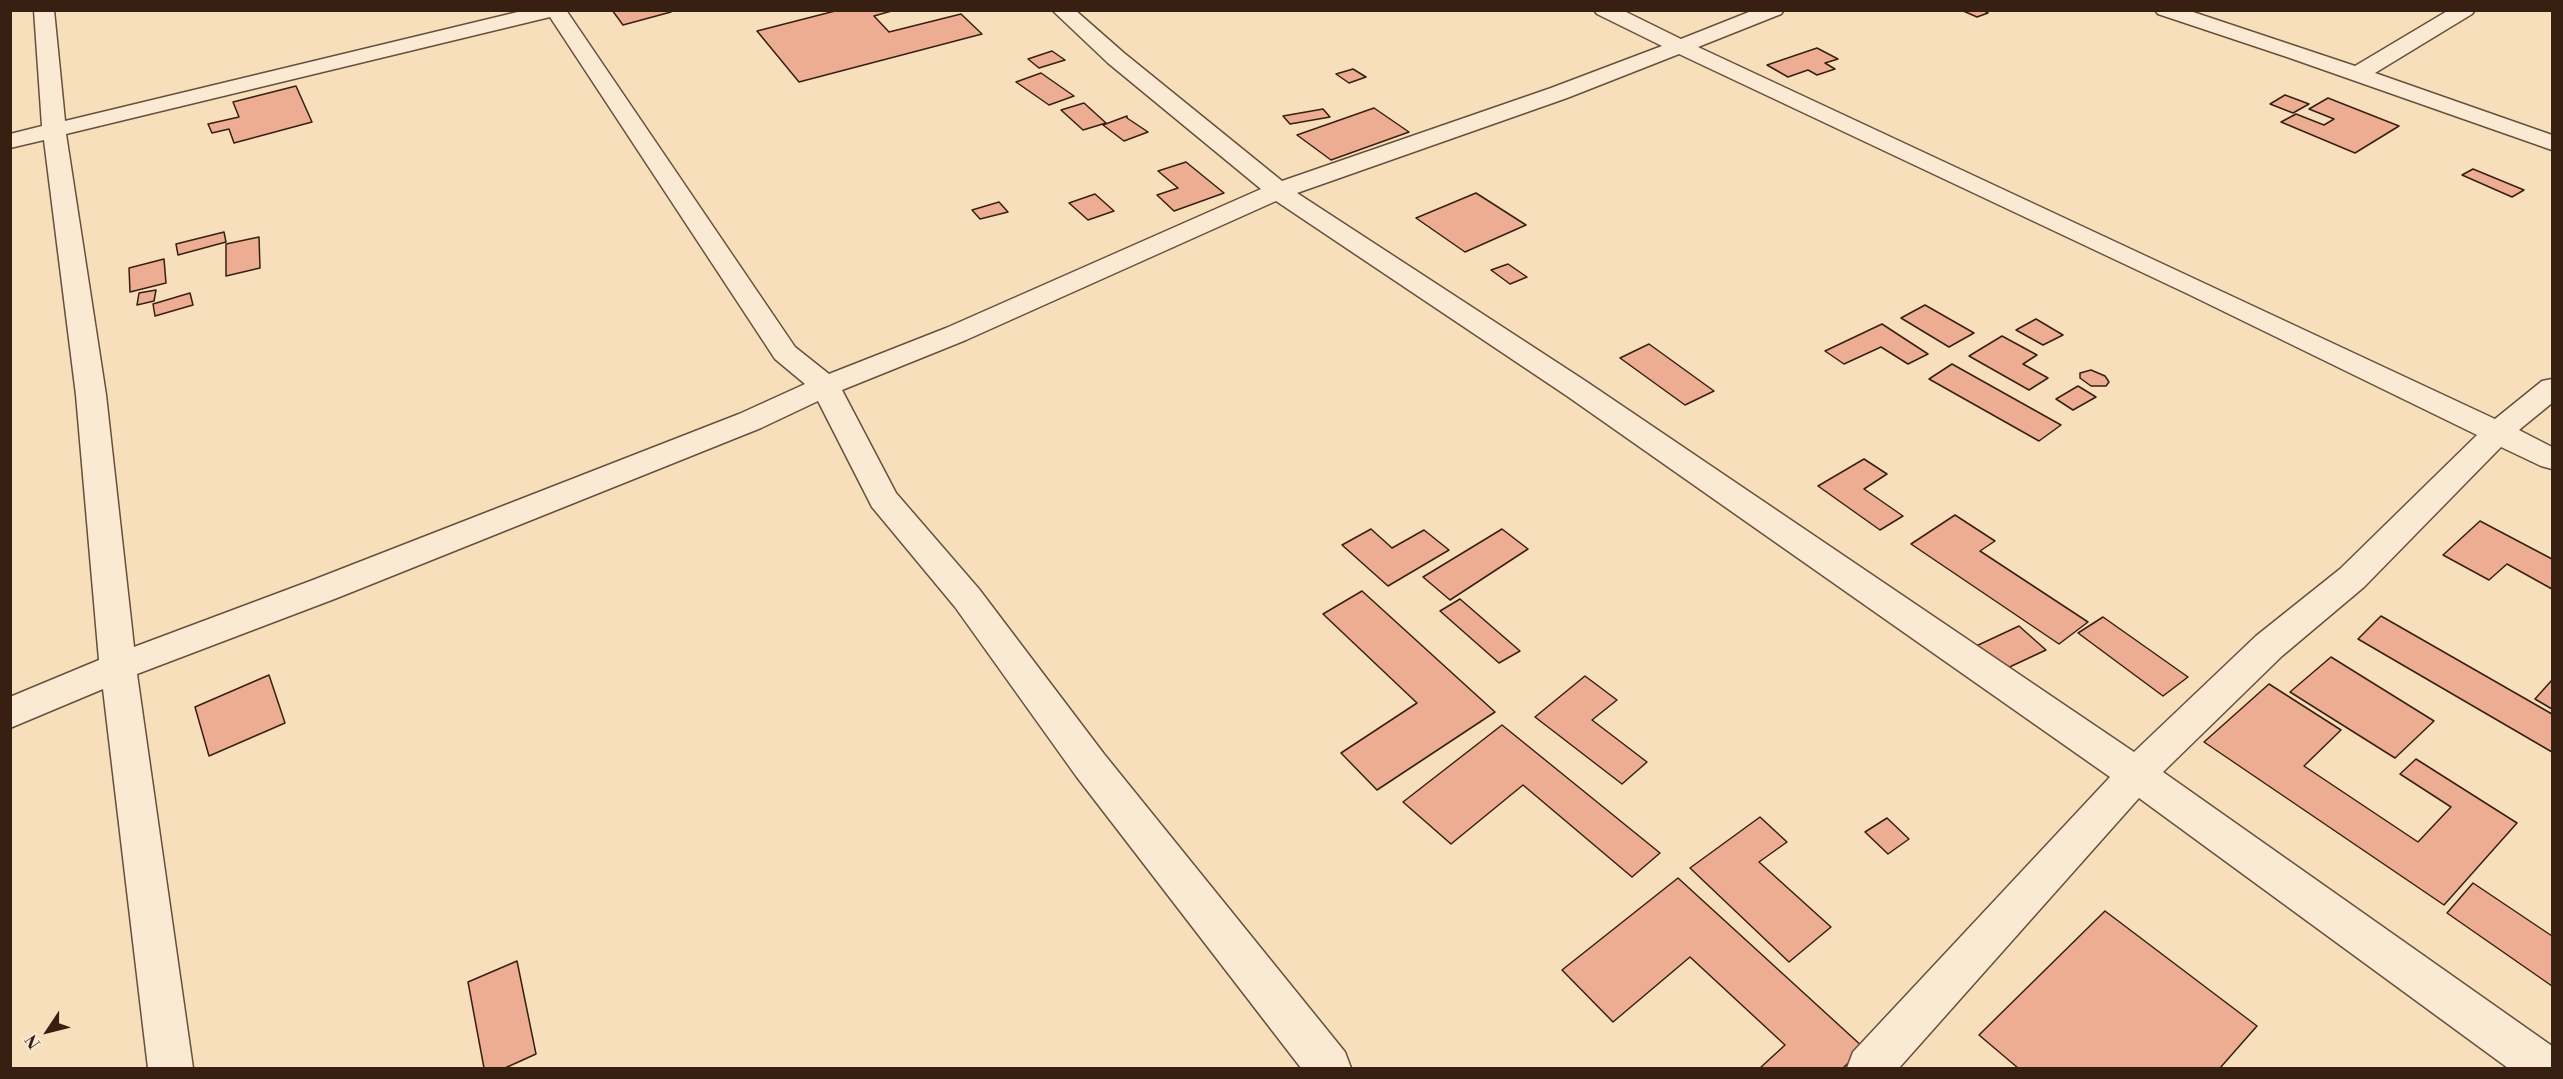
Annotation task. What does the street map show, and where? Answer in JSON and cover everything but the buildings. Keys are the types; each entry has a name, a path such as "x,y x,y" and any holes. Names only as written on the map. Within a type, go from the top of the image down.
{"street":[{"path":"44,10 54,130 91,395 118,667 170,1068"},
{"path":"10,141 555,10 785,353 825,386 883,500 967,598 1090,765 1329,1068"},
{"path":"1062,10 1116,58 1278,191 1577,389 2136,774 2545,1068"},
{"path":"1604,10 1980,189 2221,298 2553,459"},
{"path":"10,713 118,667 325,589 750,421 825,386 956,334 1278,191 1559,93 1680,47 1716,24 1774,10"},
{"path":"2165,10 2229,30 2553,143"},
{"path":"2357,74 2465,10"},
{"path":"1869,1068 2136,774 2268,646 2352,578 2498,432 2553,388"}]}
